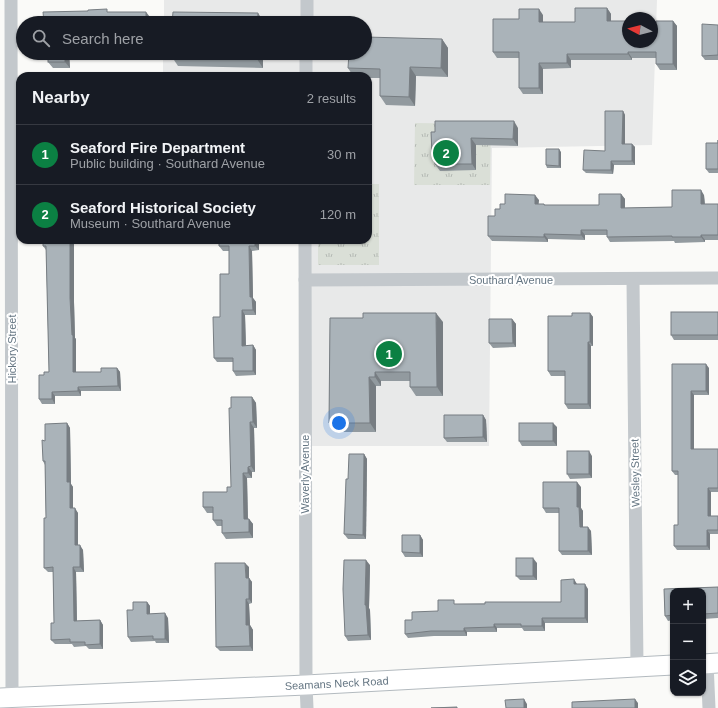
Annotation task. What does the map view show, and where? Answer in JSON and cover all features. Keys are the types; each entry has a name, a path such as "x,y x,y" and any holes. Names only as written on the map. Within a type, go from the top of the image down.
{"street":[{"name":"Hickory Street","path":"6,698 11,0"},
{"path":"307,0 307,16"},
{"path":"306,60 306,72"},
{"name":"Waverly Avenue","path":"305,244 307,708"},
{"name":"Southard Avenue","path":"305,280 633,280 718,278"},
{"name":"Wesley Street","path":"633,280 638,667"},
{"path":"709,663 709,708"},
{"name":"Seamans Neck Road","path":"6,698 306,685 670,665"}],"shaded area":[{"path":"164,0 657,0 657,12 622,12 622,48 655,48 652,145 492,148 489,446 303,446 303,244 372,244 372,72 163,72 163,60 372,60 372,16 164,16"}],"green space":[{"path":"415,123 491,124 490,185 414,185"},
{"path":"372,184 379,184 379,265 318,265 318,244 372,244"}],"building":[{"path":"575,8 607,8 607,21 622,21 622,48 658,48 658,21 673,21 673,64 656,64 656,52 628,52 628,54 567,54 567,63 539,63 539,88 519,88 519,52 493,52 493,19 519,19 519,9 539,9 539,22 575,22"},
{"path":"107,9 107,12 146,12 146,16 43,16 43,12"},
{"path":"173,12 258,13 258,16 173,16"},
{"path":"702,24 718,25 718,55 702,56"},
{"path":"372,37 442,39 441,68 410,67 409,97 380,96 380,69 348,68 349,60 372,60"},
{"path":"48,60 65,60 65,62 48,62"},
{"path":"605,111 623,111 622,144 632,144 632,161 611,161 611,170 583,170 584,150 605,151"},
{"path":"435,121 514,121 513,139 471,138 472,164 435,164 435,154 432,154 431,132 435,132"},
{"path":"706,143 718,143 718,169 706,169"},
{"path":"546,149 559,149 559,166 546,165"},
{"path":"672,190 701,190 701,204 718,204 718,235 701,235 701,237 607,237 607,230 581,230 581,235 544,234 544,237 488,236 488,216 495,216 495,209 500,209 500,204 505,204 505,194 535,195 535,204 599,205 599,194 621,194 621,208 672,207"},
{"path":"43,244 70,244 70,298 73,335 73,372 101,372 101,368 117,368 118,386 78,387 78,391 52,392 52,399 39,399 39,375 44,375 44,372 49,372 46,246 43,246"},
{"path":"219,244 255,244 255,246 249,246 250,297 252,297 253,310 242,310 242,346 253,345 253,371 233,371 233,358 214,358 213,317 220,317 220,274 229,274 229,246 219,246"},
{"path":"671,312 718,312 718,335 671,335"},
{"path":"363,313 436,313 437,387 410,387 410,372 375,372 375,377 369,377 370,423 329,423 330,318 363,318"},
{"path":"572,313 590,313 590,342 588,342 588,404 565,404 565,371 548,371 548,316 572,316"},
{"path":"489,319 512,319 513,343 489,343"},
{"path":"672,364 706,364 706,391 691,391 691,449 718,449 718,488 708,488 708,516 718,516 718,530 707,530 707,546 674,546 674,525 678,525 678,471 672,471"},
{"path":"231,397 252,397 253,422 250,422 251,466 248,467 248,473 243,473 244,519 249,519 249,532 222,533 222,520 213,520 213,507 203,507 203,492 227,492 227,487 231,487 229,408 231,408"},
{"path":"444,415 483,415 483,437 444,438"},
{"path":"67,423 67,482 70,482 70,508 75,508 75,545 80,545 80,567 73,567 74,621 100,620 100,644 85,645 85,642 70,642 70,639 51,640 51,623 54,623 53,567 44,568 44,518 46,518 45,461 43,461 42,440 45,441 45,424"},
{"path":"519,423 553,423 553,441 519,441"},
{"path":"567,451 589,451 589,474 567,474"},
{"path":"349,454 364,454 363,535 344,534 346,479 348,479"},
{"path":"543,482 577,482 577,507 579,507 580,527 588,527 588,551 559,551 559,508 543,508"},
{"path":"402,535 420,535 420,553 402,552"},
{"path":"516,558 533,558 533,576 516,576"},
{"path":"344,560 366,560 365,605 368,635 345,636 343,589"},
{"path":"215,563 245,563 246,578 249,578 249,599 246,599 246,625 249,625 250,646 216,647"},
{"path":"574,579 574,584 585,584 585,618 542,618 542,626 494,624 494,627 464,628 464,631 431,631 405,634 405,620 412,620 412,612 438,611 438,600 454,600 454,604 485,604 485,602 561,602 561,580"},
{"path":"718,587 718,613 706,614 706,588 691,588"},
{"path":"664,589 670,589 670,615 665,616"},
{"path":"133,602 147,602 147,614 165,613 165,639 153,639 153,636 128,637 127,610 133,610"},
{"path":"524,699 524,708 506,708 505,700"},
{"path":"635,699 635,708 572,708 572,702"},
{"path":"457,707 457,708 431,708"}],"place":[{"name":"Seaford Historical Society","path":"446,153"},
{"name":"Seaford Fire Department","path":"389,354"}]}
